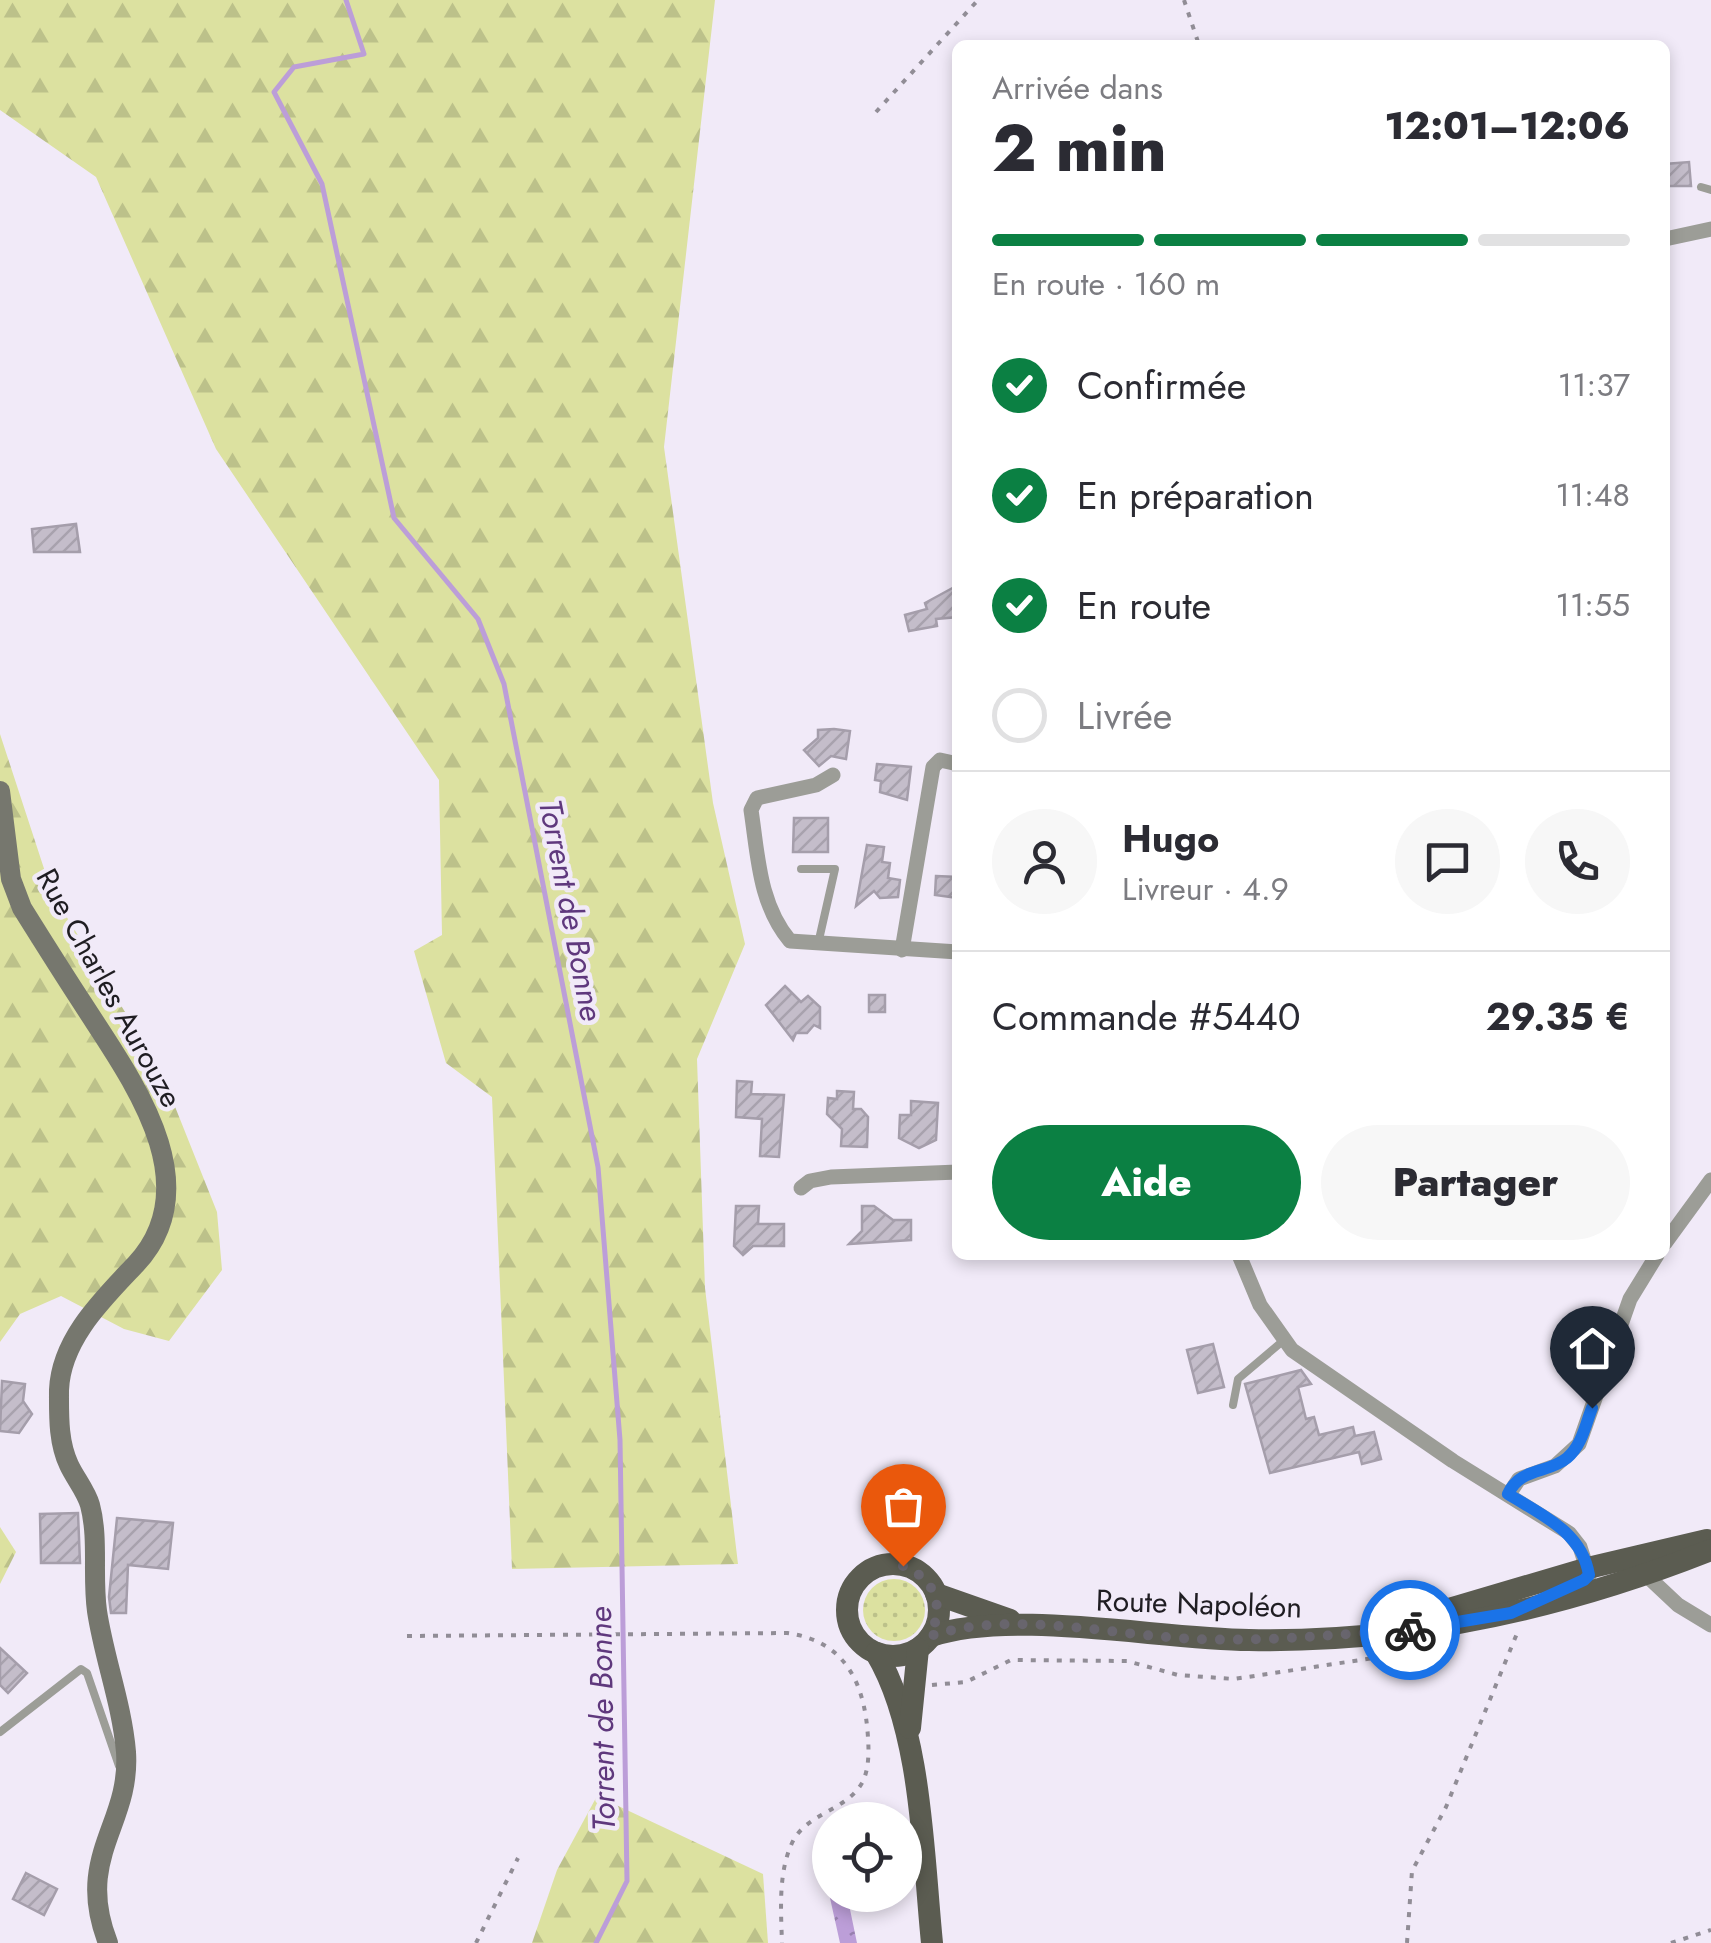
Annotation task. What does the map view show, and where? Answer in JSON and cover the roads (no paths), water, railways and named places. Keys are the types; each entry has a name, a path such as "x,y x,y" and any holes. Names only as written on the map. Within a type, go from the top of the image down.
{"main road":[{"path":"1368,1633 1588,1568 1711,1540"},
{"path":"1368,1633 1515,1622 1711,1550"},
{"path":"910,1752 924,1642 937,1623 936,1594 917,1571 903,1566 874,1568 852,1588 847,1616 857,1640 876,1654 892,1686 910,1752 932,1943"},
{"name":"Route Napoléon","path":"936,1594 1028,1625"},
{"name":"Route Napoléon","path":"924,1642 968,1628 1028,1625 1210,1640 1308,1639 1368,1633"},
{"path":"876,1654 890,1656 924,1642"}],"street":[{"path":"1670,238 1711,229"},
{"path":"902,950 933,768 940,760 952,763"},
{"path":"833,775 816,785 757,798 751,810 764,893 774,923 790,941 952,952"},
{"name":"Rue Charles Aurouze","path":"0,791 11,879 22,908 129,1072 156,1133 163,1164 163,1219 153,1246 73,1340 63,1360 60,1384 64,1450 92,1514 96,1606 124,1733 127,1772 100,1852 98,1907 108,1943"},
{"path":"801,1188 831,1177 952,1172"},
{"path":"1670,1236 1711,1180"},
{"path":"1241,1260 1260,1305 1284,1340 1333,1381 1569,1533 1588,1568 1584,1580 1515,1622"},
{"path":"1508,1494 1519,1479 1555,1466 1579,1444 1630,1299 1653,1260"},
{"path":"1645,1574 1678,1605 1711,1625"}],"lane":[{"path":"801,869 835,869 818,944"},
{"path":"1233,1406 1238,1379 1284,1340"},
{"path":"0,1732 81,1670 87,1674 113,1760 127,1772"}],"water":[{"path":"833,1912 851,1912 857,1943 840,1943"}],"waterway":[{"name":"Torrent de Bonne","path":"346,0 364,54 294,67 274,92 322,184 394,518 478,619 504,684 598,1167 620,1440 627,1881 596,1943"}]}
